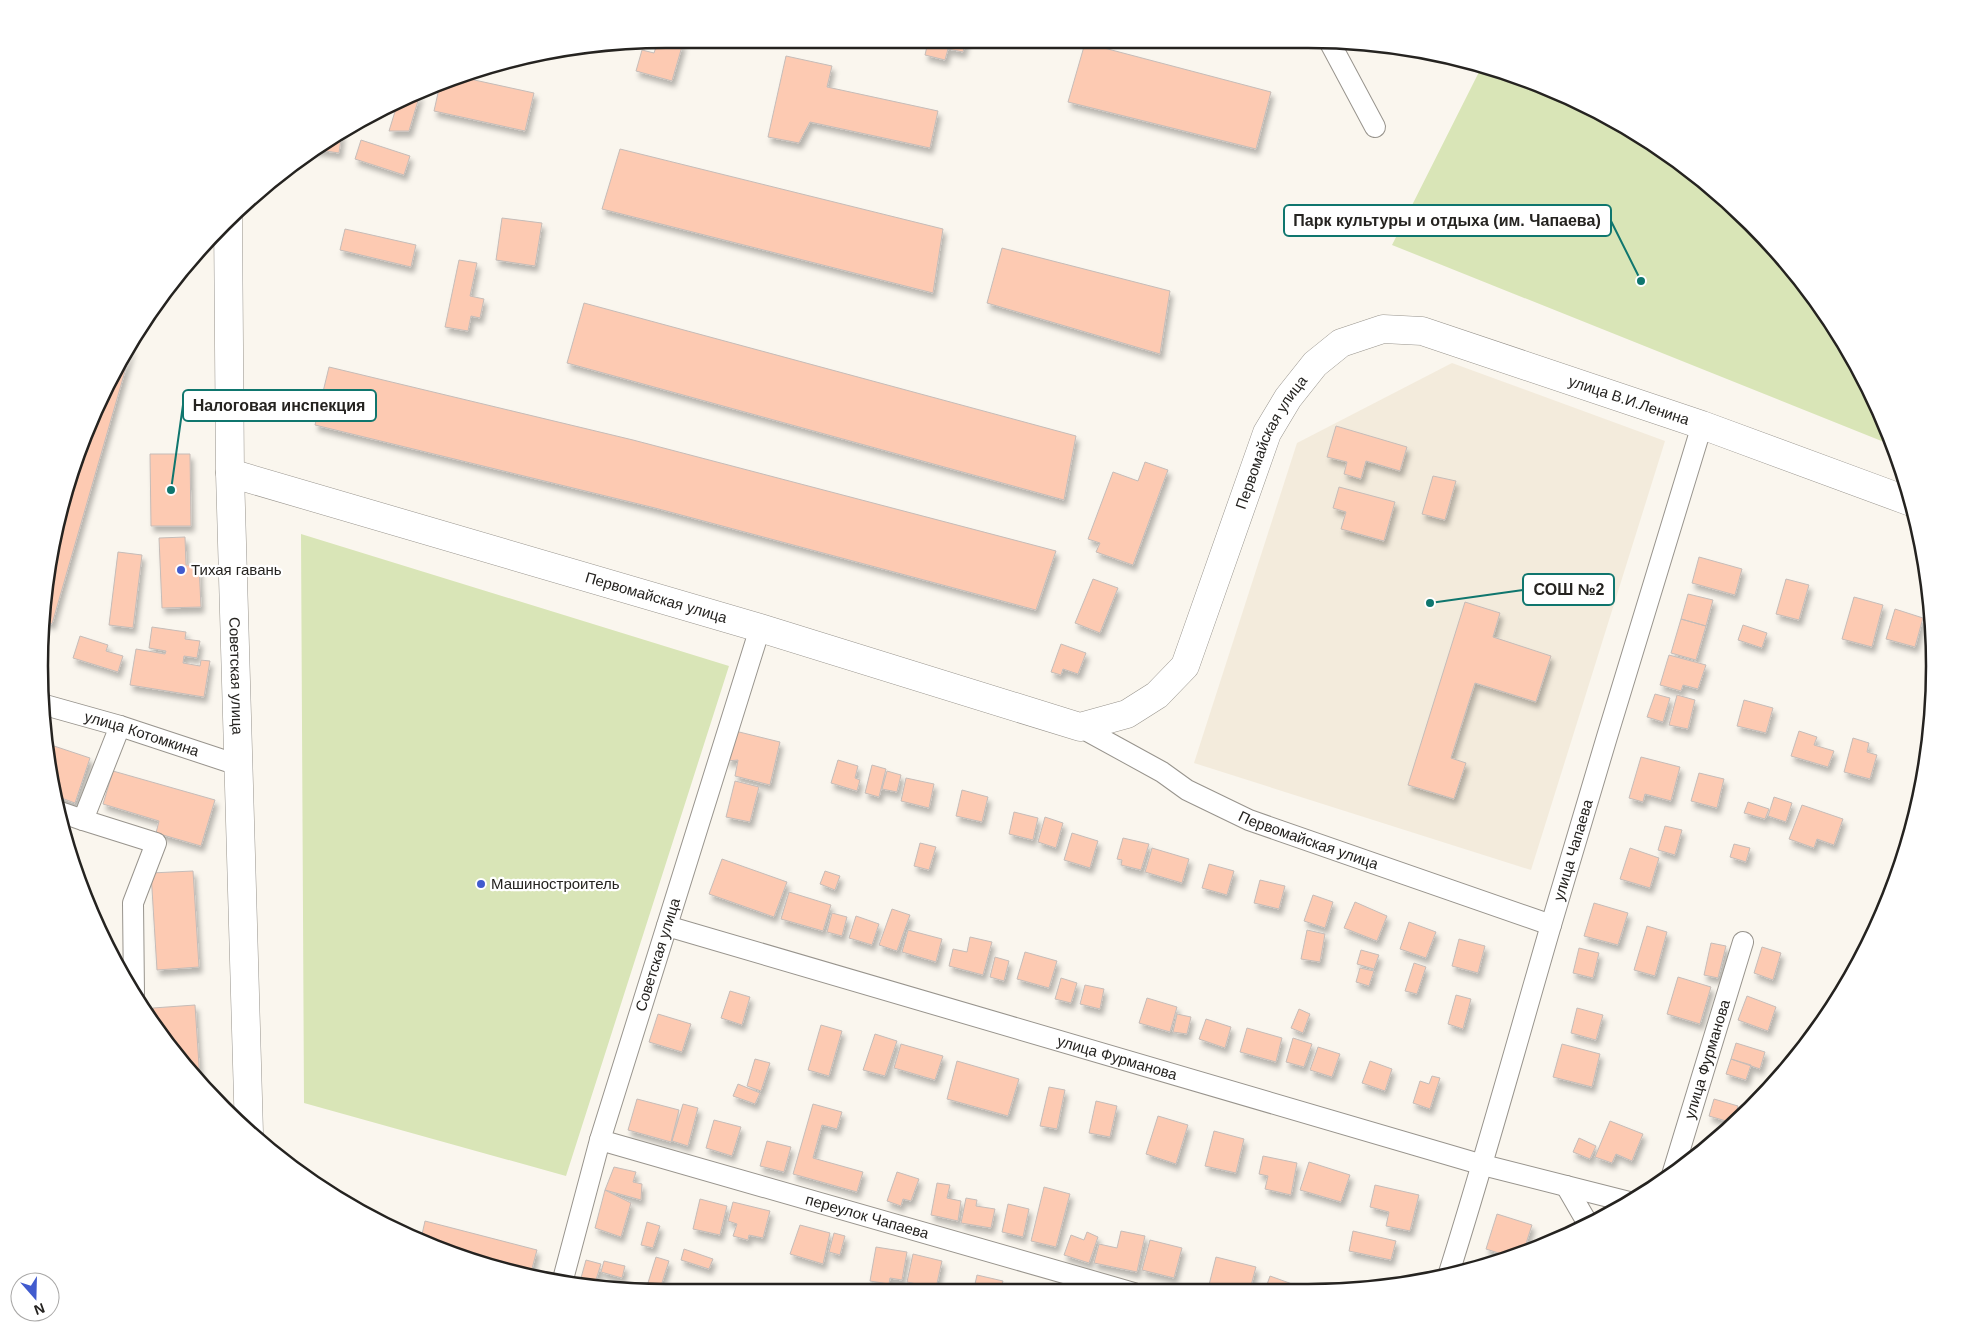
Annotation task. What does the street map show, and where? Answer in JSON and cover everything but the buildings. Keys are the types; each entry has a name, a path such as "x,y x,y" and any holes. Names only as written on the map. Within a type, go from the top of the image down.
{"main road":[{"name":"Советская улица","path":"228,230 230,473 249,1122"},
{"name":"улица В.И.Ленина","path":"1342,343 1383,329 1422,331 1702,425 1903,500"},
{"name":"Первомайская улица","path":"230,473 760,628 1080,727 1127,714 1157,695 1185,666 1267,432 1288,398 1315,364 1342,343"}],"street":[{"path":"1333,49 1375,127"},
{"name":"улица Чапаева","path":"1451,1267 1483,1165 1551,925 1702,425"},
{"name":"Советская улица","path":"564,1276 600,1140 760,628"},
{"name":"улица Котомкина","path":"49,706 120,726 238,765"},
{"path":"69,826 83,820 120,726"},
{"name":"Первомайская улица","path":"1080,727 1162,772 1187,790 1249,820 1551,925"},
{"path":"66,814 156,843 134,903 134,981"},
{"name":"улица Фурманова","path":"667,926 1483,1165 1620,1200"},
{"name":"улица Фурманова","path":"1675,1164 1743,942"},
{"name":"переулок Чапаева","path":"600,1140 1103,1284"},
{"path":"1566,1186 1585,1219"}],"shaded area":[{"path":"1452,363 1665,441 1531,870 1194,763 1297,443"}],"green space":[{"path":"1479,72 1507,80 1545,95 1582,111 1652,152 1685,175 1745,229 1799,289 1822,322 1863,392 1884,442 1392,245"},
{"name":"Машиностроитель","path":"301,534 729,666 566,1176 304,1103"}],"place":[{"name":"Парк культуры и отдыха (им. Чапаева)","path":"1641,281"},
{"name":"Налоговая инспекция","path":"171,490"},
{"name":"Тихая гавань","path":"181,570"},
{"name":"СОШ №2","path":"1430,603"},
{"name":"Машиностроитель","path":"481,884"}]}
